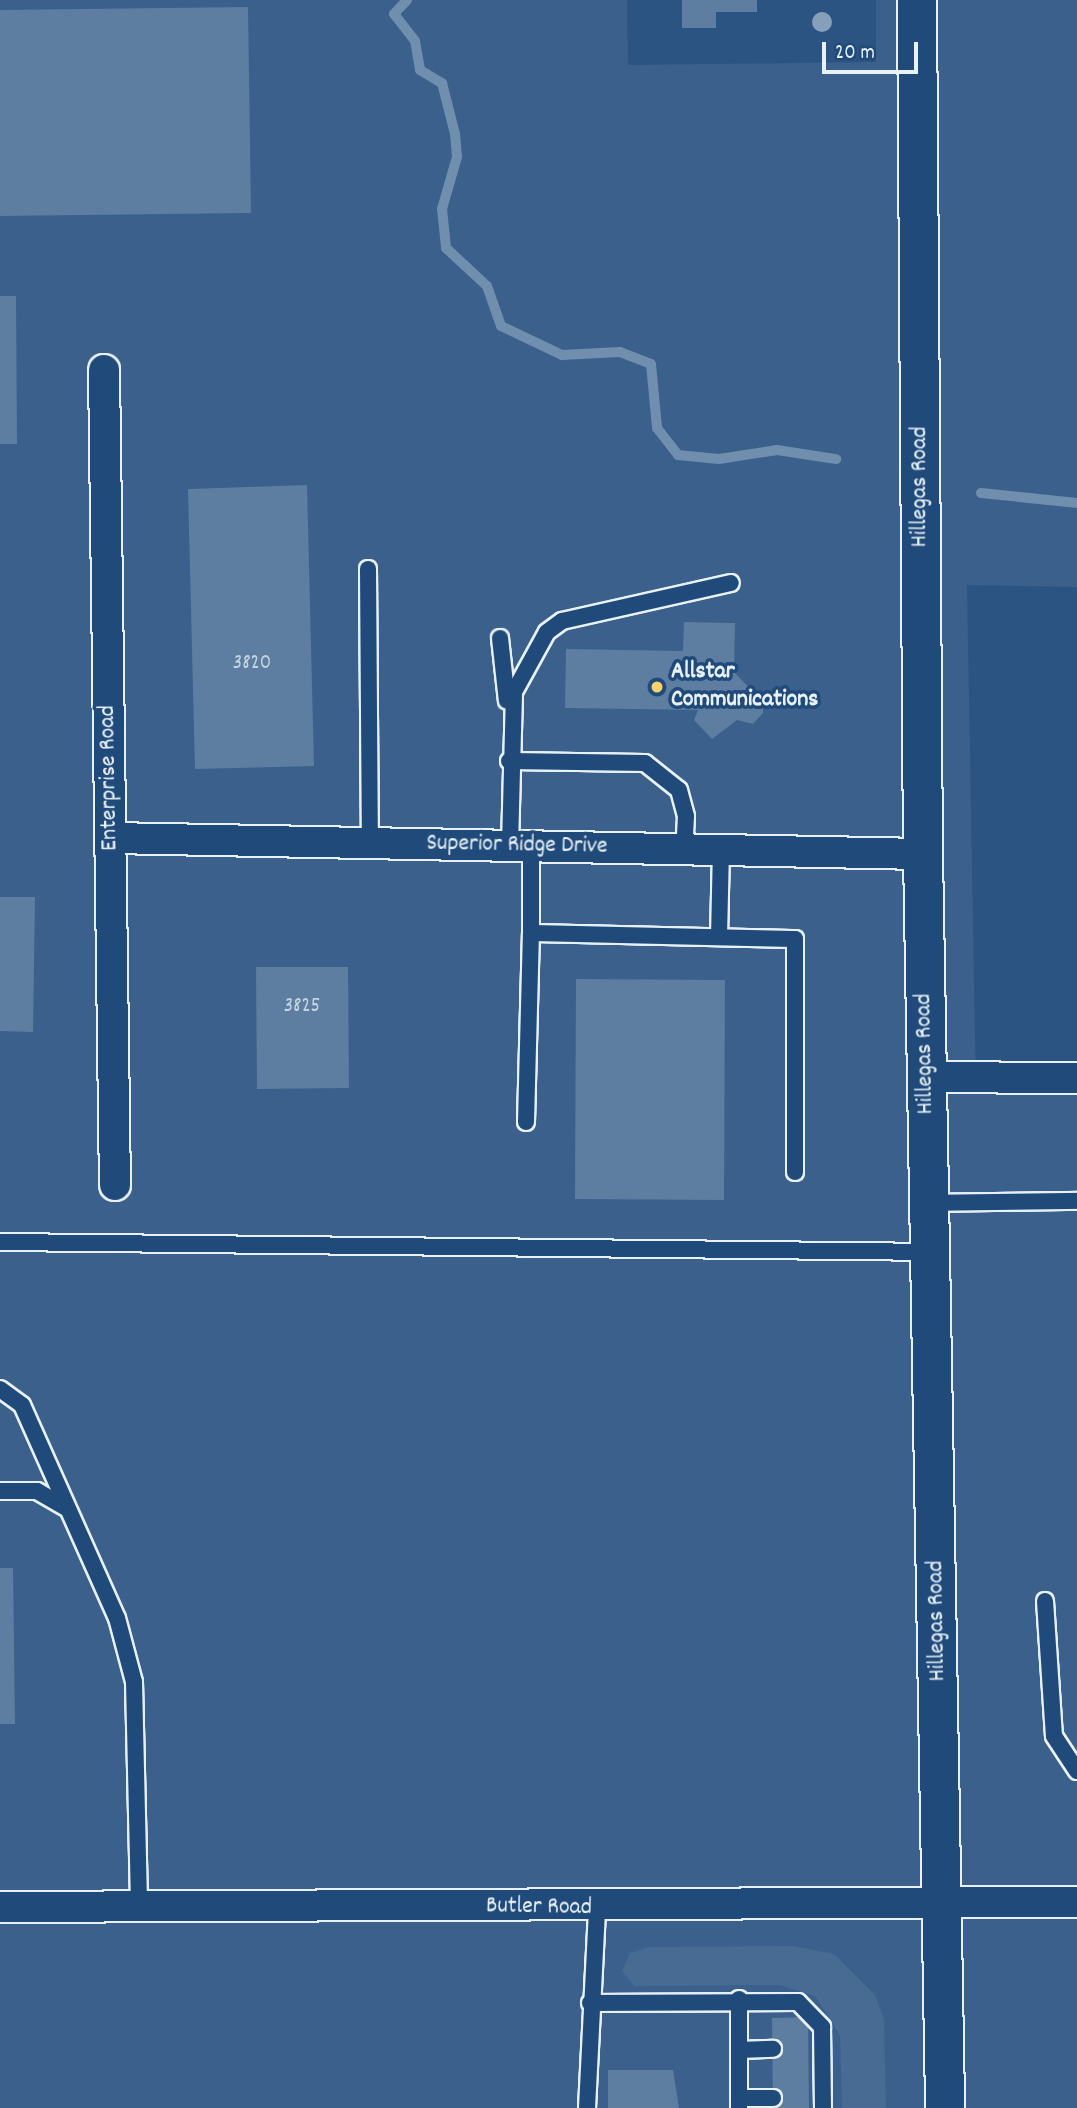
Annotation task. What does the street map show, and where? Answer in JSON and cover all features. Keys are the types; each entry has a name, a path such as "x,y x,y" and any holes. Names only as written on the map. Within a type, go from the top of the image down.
{"main road":[{"name":"Hillegas Road","path":"917,0 923,854 945,2108"}],"street":[{"name":"Enterprise Road","path":"104,370 115,1185"},
{"name":"Superior Ridge Drive","path":"111,838 923,854"},
{"path":"926,1077 1077,1078"},
{"name":"Butler Road","path":"0,1907 597,1909 1077,1902"}],"lane":[{"path":"368,569 370,843"},
{"path":"509,726 521,671 562,621 731,583"},
{"path":"500,638 509,726 509,761 531,933 526,1122"},
{"path":"509,761 645,763 679,790 686,816 684,849"},
{"path":"719,937 720,850"},
{"path":"531,933 795,939 794,1172"},
{"path":"930,1203 1077,1201"},
{"path":"0,1242 932,1252"},
{"path":"0,1389 22,1405 112,1606 134,1682 139,1907"},
{"path":"0,1491 37,1491 67,1508"},
{"path":"1045,1601 1054,1737 1077,1771"},
{"path":"587,2108 590,2003 597,1909"},
{"path":"739,1999 739,2103 773,2098"},
{"path":"590,2003 781,1999 812,2010 822,2027 815,2049 818,2101"},
{"path":"739,2050 773,2049"}],"shaded area":[{"path":"0,0 627,0 628,65 876,62 876,0 1077,0 1077,587 967,585 976,1091 1077,1095 1077,2108 0,2108"},
{"path":"793,1946 834,1954 875,1995 884,2019 886,2108 842,2108 840,2035 815,1996 779,1985 634,1986 622,1971 630,1953 649,1947"}],"building":[{"path":"682,0 757,0 757,12 716,12 716,28 682,28"},
{"path":"248,7 251,213 0,216 0,10"},
{"path":"0,296 16,296 17,444 0,444"},
{"path":"307,485 314,766 195,769 188,489"},
{"name":"Allstar Communications","path":"684,622 735,623 734,672 763,702 763,713 753,724 737,720 712,739 694,720 698,710 565,708 566,649 683,651"},
{"path":"0,897 35,897 33,1032 0,1031"},
{"path":"256,967 348,967 349,1088 257,1089"},
{"path":"576,979 725,980 724,1200 575,1199"},
{"path":"0,1568 13,1568 15,1724 0,1724"},
{"path":"808,2017 809,2108 773,2108 772,2018"},
{"path":"608,2070 673,2070 679,2108 608,2108"}],"waterway":[{"path":"407,0 394,14 415,41 420,70 442,83 455,134 457,157 442,209 446,248 487,286 501,326 562,355 620,352 651,364 657,428 678,455 719,459 777,450 836,459"},
{"path":"981,493 1077,503"}],"place":[{"name":"Allstar Communications","path":"657,687"}]}
